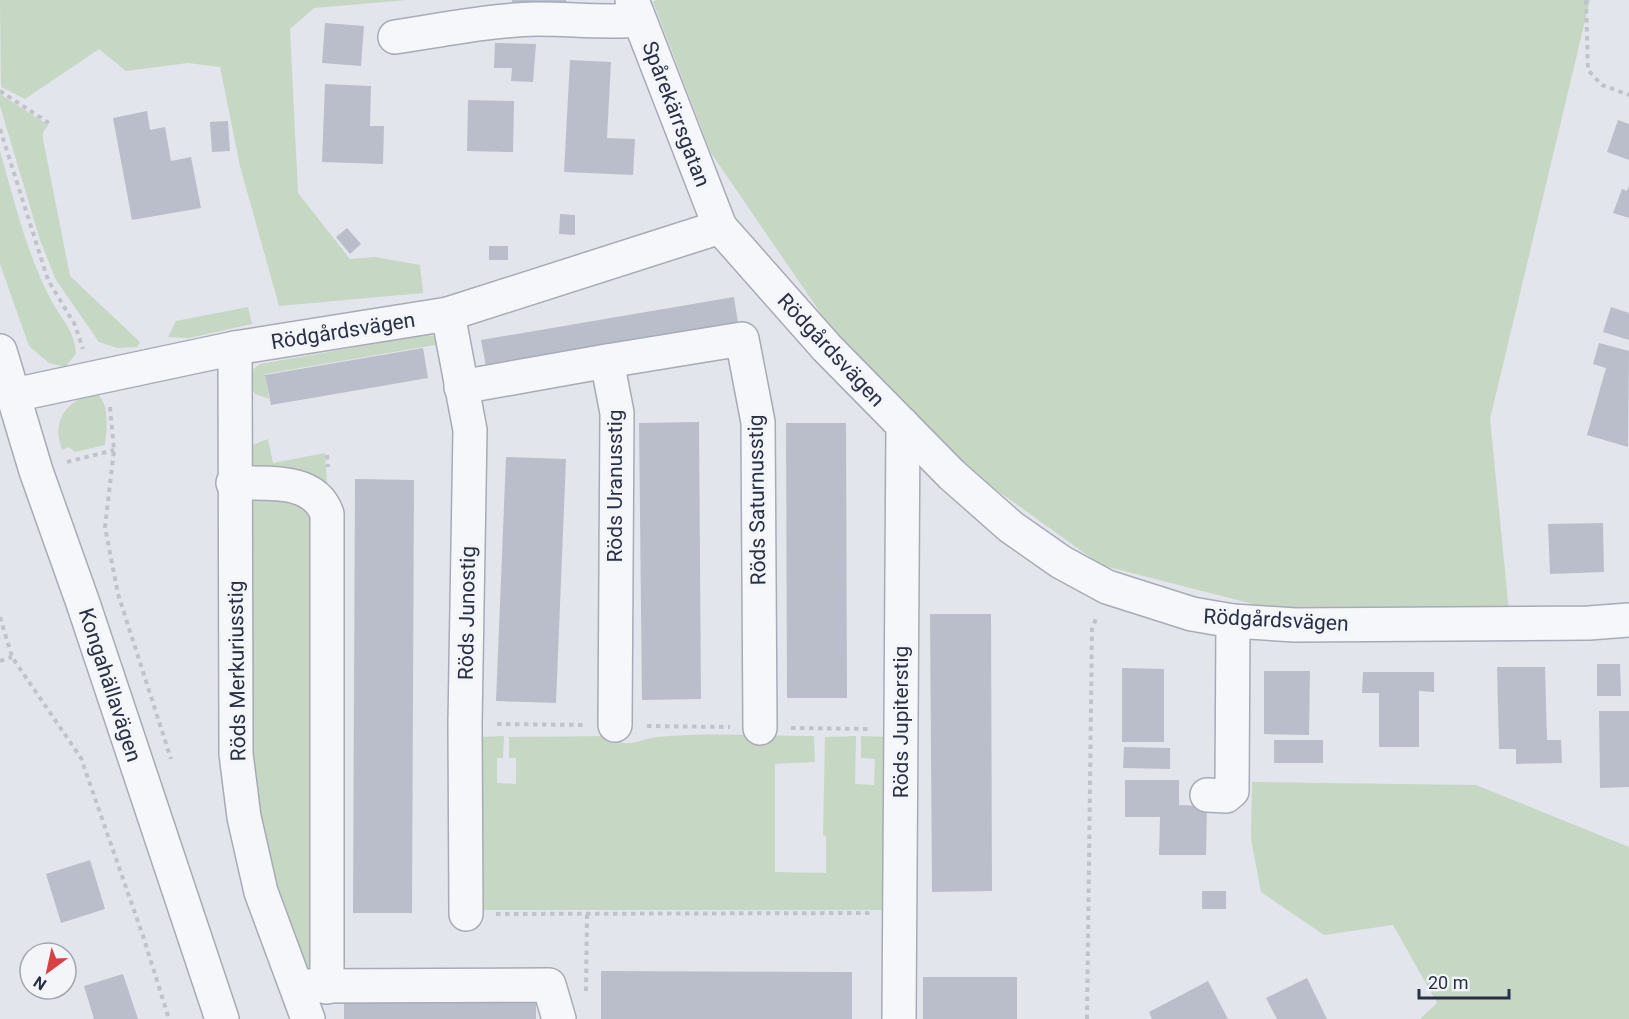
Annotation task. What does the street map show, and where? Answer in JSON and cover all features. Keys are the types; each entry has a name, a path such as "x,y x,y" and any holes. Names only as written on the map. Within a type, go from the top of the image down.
{"street":[{"path":"395,38 485,23 539,19 610,23 636,10"},
{"name":"Spårekärrsgatan","path":"636,10 720,227"},
{"name":"Rödgårdsvägen","path":"14,395 97,375 235,348 448,314 720,227 820,340 952,475 1011,527 1061,562 1107,587 1192,614 1233,621 1295,625 1589,623 1629,620"},
{"name":"Röds Junostig","path":"448,314 470,430 465,723 466,914"},
{"name":"Röds Saturnusstig","path":"607,361 742,339 758,422 760,728"},
{"name":"Röds Merkuriusstig","path":"235,348 233,483 236,754 241,796 261,892 312,987 308,1019"},
{"name":"Kongahällavägen","path":"0,351 36,471 222,1019"},
{"path":"461,387 607,361"},
{"name":"Röds Uranusstig","path":"607,361 617,413 615,725"},
{"name":"Röds Jupiterstig","path":"899,1019 903,425"},
{"path":"233,483 300,486 324,503 327,514 312,987 549,985 558,1019"},
{"path":"1207,795 1226,796 1232,791 1233,621"}],"path":[{"path":"1586,0 1588,70 1602,85 1629,95"},
{"path":"0,91 52,125"},
{"path":"0,129 48,280 75,325 83,349 110,403 114,450 105,527 118,594 172,761"},
{"path":"1087,1019 1092,629 1107,587"},
{"path":"0,617 12,657 81,758 144,939 169,1019"},
{"path":"0,661 12,657"},
{"path":"465,723 901,729"},
{"path":"466,914 900,912"},
{"path":"586,996 587,914"}],"green space":[{"path":"0,0 408,0 314,8 290,29 298,193 350,259 375,257 420,265 423,293 279,306 240,166 220,67 188,63 126,71 99,49 25,99 1,87"},
{"path":"656,0 1590,0 1490,419 1509,611 1272,609 1101,565 970,471 837,337 711,153 653,2"},
{"path":"0,94 48,125 43,133 43,139 70,276 140,342 137,347 117,348 99,342 56,280 40,240 0,106"},
{"path":"0,151 21,225 41,279 73,337 76,354 65,367 49,363 29,346 0,264"},
{"path":"248,307 252,324 189,338 168,337 176,321"},
{"path":"424,335 436,336 441,344 265,374 269,399 255,394 250,386 252,370 260,364"},
{"path":"96,393 104,403 106,410 105,445 75,452 69,447 62,450 59,429 64,412 77,401"},
{"path":"268,439 273,463 325,453 327,483 263,483 252,476 252,445"},
{"path":"252,499 303,501 315,510 313,967 309,968 301,962 265,850 251,778"},
{"path":"697,735 814,736 815,762 775,764 775,872 826,873 826,836 823,835 825,737 856,736 855,784 874,785 875,759 861,758 861,736 893,737 893,910 476,910 477,737 504,736 503,758 497,758 497,783 516,784 516,758 509,758 509,737 611,736 622,743 633,743 658,737"},
{"path":"1252,782 1476,785 1629,847 1629,1019 1420,1019 1437,1003 1393,925 1324,935 1261,892 1251,839"}],"building":[{"path":"512,0 566,0 566,4 512,2"},
{"path":"325,23 364,26 361,66 322,63"},
{"path":"495,43 536,44 533,82 511,81 512,68 494,68"},
{"path":"570,60 611,62 607,138 635,139 633,175 564,172"},
{"path":"325,84 371,86 370,126 384,126 383,164 322,162"},
{"path":"468,100 514,101 513,152 467,151"},
{"path":"147,111 150,130 165,127 171,161 191,157 201,208 132,220 113,118"},
{"path":"1618,120 1629,124 1629,160 1607,152"},
{"path":"228,121 230,151 212,152 210,122"},
{"path":"1629,186 1629,218 1613,213 1622,189 1627,191"},
{"path":"560,214 575,215 575,235 559,234"},
{"path":"347,228 361,244 350,254 336,237"},
{"path":"489,246 508,246 508,260 489,260"},
{"path":"734,297 738,323 486,366 481,340"},
{"path":"1611,307 1629,313 1629,340 1603,332"},
{"path":"1599,343 1629,351 1628,447 1587,435 1606,368 1593,364"},
{"path":"423,348 428,378 271,405 265,375"},
{"path":"699,422 701,699 642,700 639,423"},
{"path":"786,423 846,423 847,698 787,698"},
{"path":"506,457 566,459 556,703 496,701"},
{"path":"355,479 414,480 412,913 353,913"},
{"path":"1603,523 1604,572 1550,574 1548,524"},
{"path":"930,614 991,614 992,891 932,892"},
{"path":"1597,664 1620,664 1621,696 1597,696"},
{"path":"1497,667 1545,667 1547,740 1561,740 1562,763 1516,764 1516,749 1499,749"},
{"path":"1122,668 1164,669 1164,742 1122,742"},
{"path":"1264,671 1310,671 1309,735 1264,734"},
{"path":"1363,672 1434,672 1434,692 1419,691 1419,747 1379,747 1379,693 1362,693"},
{"path":"1599,711 1629,711 1629,787 1600,788"},
{"path":"1274,740 1323,740 1323,763 1274,763"},
{"path":"1124,747 1170,748 1170,769 1123,768"},
{"path":"1125,780 1179,780 1179,805 1207,806 1206,855 1159,855 1160,817 1125,817"},
{"path":"90,860 105,909 61,923 46,874"},
{"path":"1202,891 1226,891 1226,909 1202,909"},
{"path":"601,971 852,972 852,1019 601,1019"},
{"path":"123,974 138,1019 94,1019 84,986"},
{"path":"923,977 1017,977 1017,1019 923,1019"},
{"path":"1307,978 1327,1019 1277,1019 1266,998"},
{"path":"1208,981 1228,1019 1152,1019 1149,1012"},
{"path":"344,1002 536,1002 536,1019 344,1019"}]}
